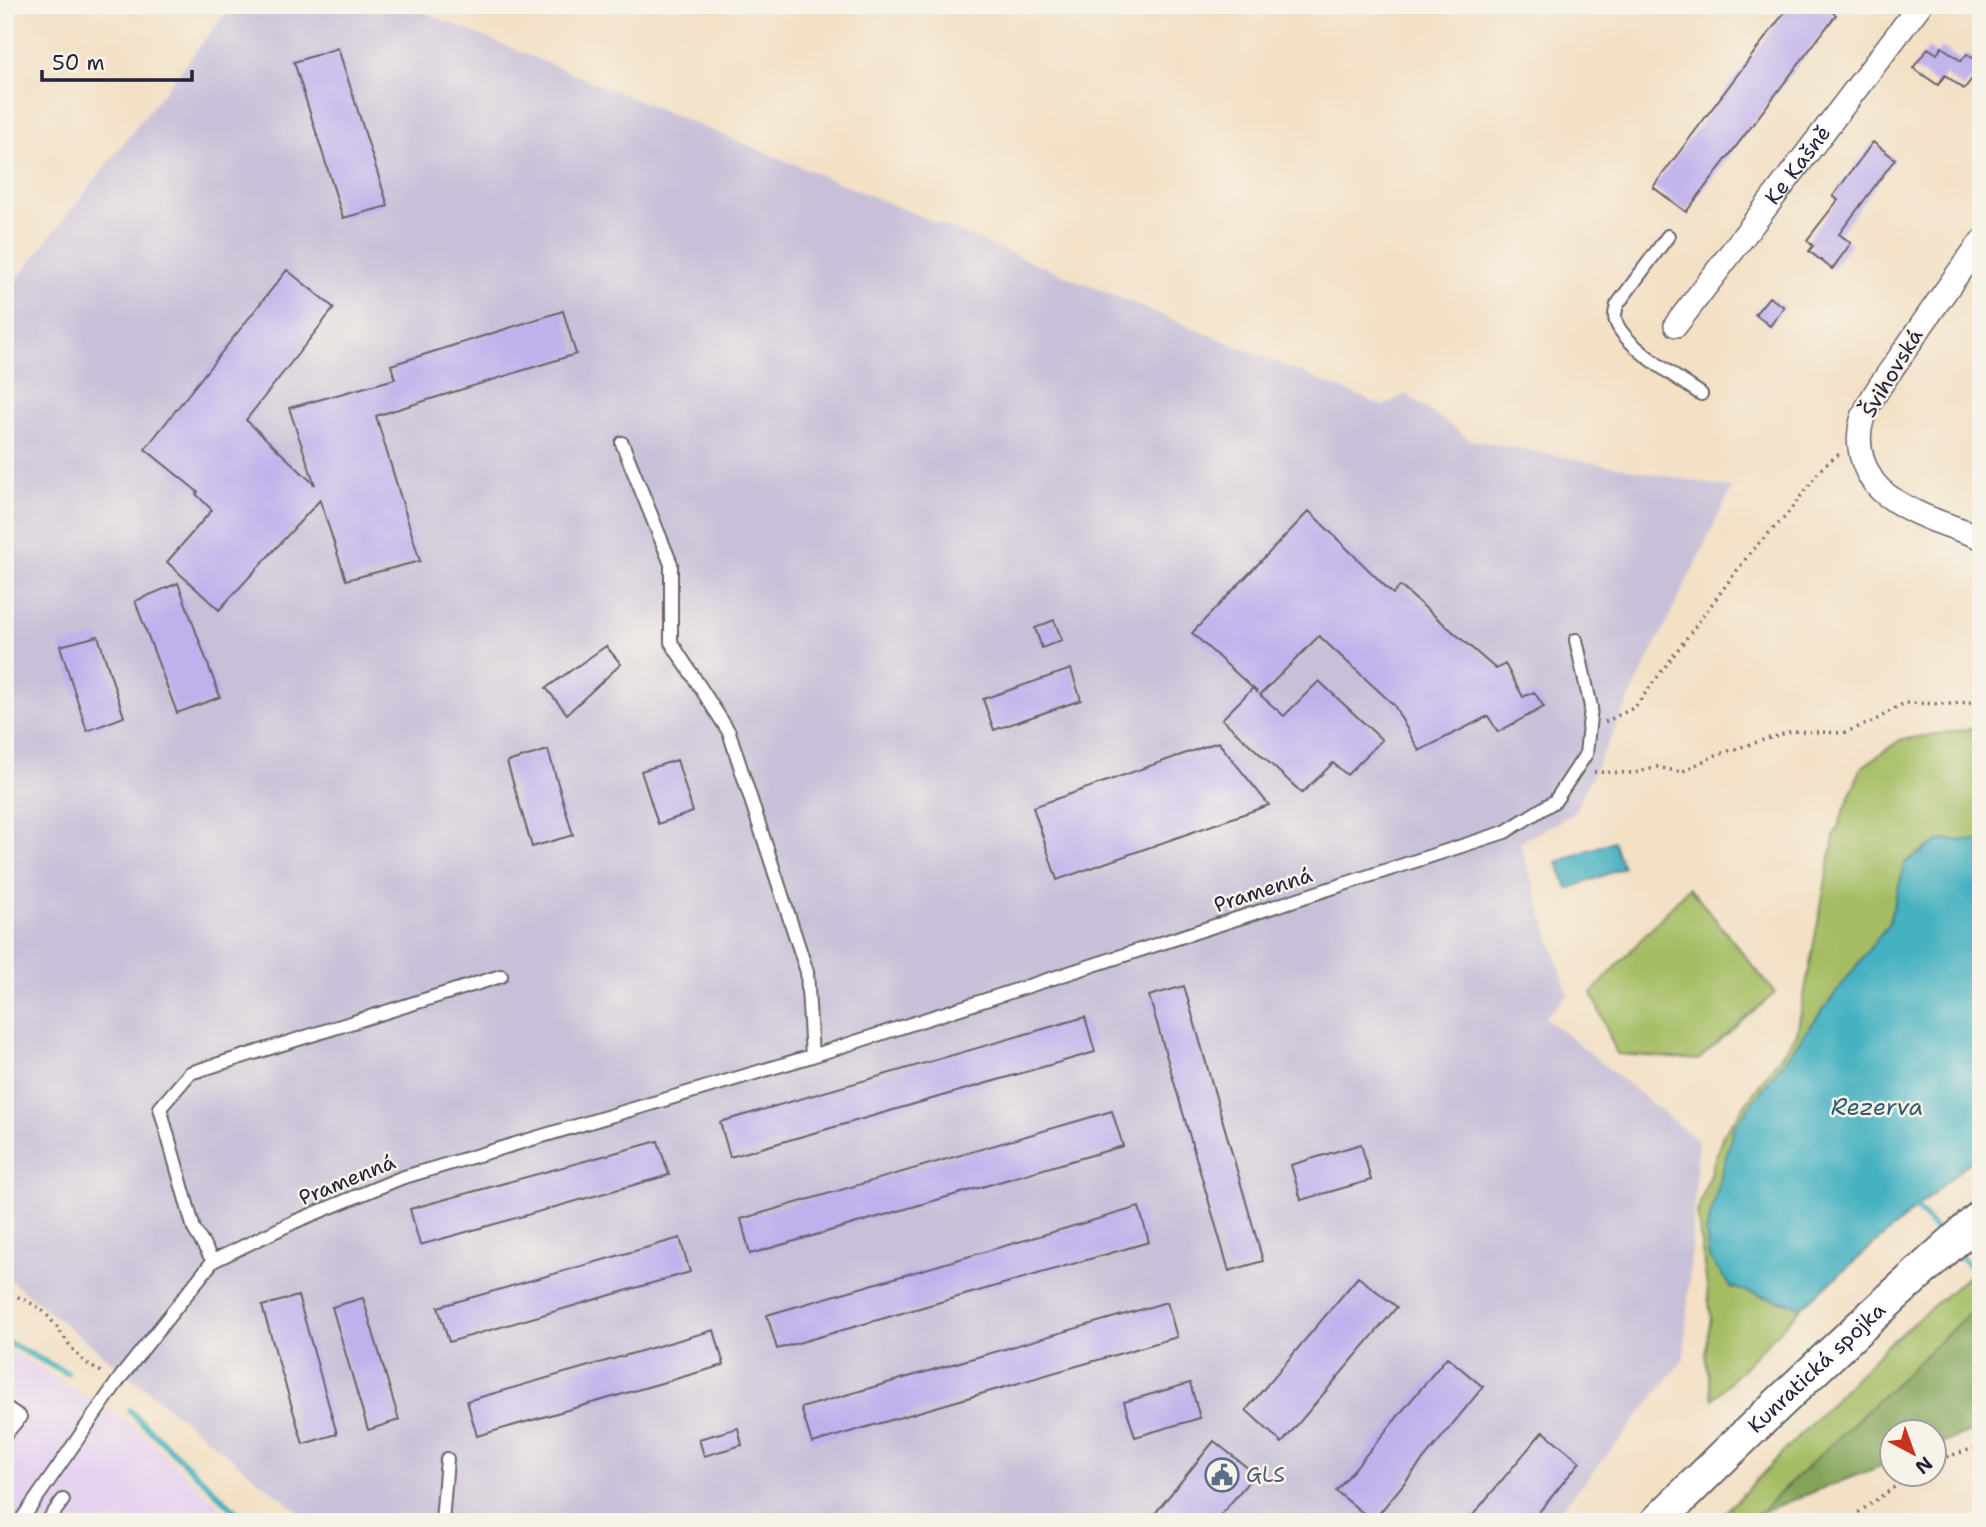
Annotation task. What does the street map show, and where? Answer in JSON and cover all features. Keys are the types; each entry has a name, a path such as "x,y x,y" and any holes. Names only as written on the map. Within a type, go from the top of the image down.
{"main road":[{"name":"Kunratická spojka","path":"1657,1522 1733,1446 1981,1217"}],"street":[{"name":"Ke Kašně","path":"1676,326 1920,5"},
{"name":"Švihovská","path":"1981,242 1892,369 1862,419 1860,436 1866,469 1886,496 1908,508 1981,537"}],"lane":[{"path":"1668,236 1617,305 1614,318 1620,331 1633,346 1701,394"},
{"path":"622,443 671,564 671,642 729,732 807,972 812,1056"},
{"name":"Pramenná","path":"20,1522 120,1378 213,1261 294,1222 401,1178 812,1056 1505,832 1555,801 1586,754 1591,707 1576,640"},
{"path":"213,1261 194,1229 160,1108 190,1073 501,976"},
{"path":"5,1407 20,1417 5,1435"},
{"path":"442,1522 447,1459"},
{"path":"47,1522 63,1500"}],"path":[{"path":"1589,730 1635,707 1753,550 1785,517 1822,468 1846,448"},
{"path":"1574,772 1635,773 1657,767 1681,772 1716,755 1792,732 1843,733 1874,721 1904,703 1951,704 1981,701"},
{"path":"5,1291 42,1311 78,1357 98,1371 120,1378"},
{"path":"1948,1456 1981,1446"},
{"path":"1848,1522 1894,1488"}],"shaded area":[{"path":"232,5 406,5 1383,406 1406,394 1471,440 1732,488 1574,813 1520,842 1568,995 1545,1017 1698,1141 1684,1359 1550,1522 311,1522 5,1276 5,294"},
{"path":"5,1347 129,1422 236,1522 5,1522"}],"green space":[{"path":"1981,727 1981,841 1940,840 1905,862 1889,923 1734,1127 1731,1287 1802,1307 1713,1399 1705,1355 1711,1317 1697,1212 1723,1135 1797,1033 1834,837 1861,768 1900,740"},
{"path":"1689,887 1775,993 1698,1060 1617,1054 1592,993"},
{"path":"1981,1265 1981,1302 1751,1522 1716,1522 1885,1347"},
{"path":"1981,1302 1981,1428 1948,1441 1948,1418 1878,1418 1878,1467 1759,1513"}],"water":[{"name":"Rezerva","path":"1940,840 1981,841 1981,1152 1802,1307 1731,1287 1709,1258 1706,1232 1734,1127 1889,923 1905,863"},
{"path":"1613,841 1623,868 1568,889 1557,862"}],"building":[{"path":"1790,5 1823,5 1836,15 1686,212 1653,187"},
{"path":"1942,47 1961,61 1967,54 1981,64 1964,89 1945,75 1938,85 1913,68 1928,48 1937,54"},
{"path":"338,48 388,206 343,218 294,62"},
{"path":"1873,142 1895,159 1839,234 1851,243 1832,269 1809,251 1813,246 1807,240 1838,200 1833,196"},
{"path":"287,270 334,308 246,420 315,485 289,408 395,379 391,365 563,311 576,354 376,416 420,561 346,580 320,500 219,610 167,562 212,510 196,494 198,492 145,449"},
{"path":"1769,297 1784,307 1770,326 1755,314"},
{"path":"1309,511 1393,594 1400,586 1496,669 1505,664 1523,697 1534,692 1544,707 1498,732 1488,716 1419,751 1394,705 1319,636 1260,695 1284,716 1319,681 1382,740 1347,775 1333,763 1302,793 1222,719 1253,688 1192,633"},
{"path":"178,583 220,697 177,713 135,601"},
{"path":"1054,620 1062,640 1042,648 1035,628"},
{"path":"98,636 124,717 87,731 60,646"},
{"path":"606,646 621,664 567,714 546,688"},
{"path":"1071,669 1081,700 994,730 983,699"},
{"path":"1218,742 1269,805 1057,880 1033,807"},
{"path":"548,750 573,835 532,847 507,762"},
{"path":"677,760 693,812 658,824 641,771"},
{"path":"1184,986 1263,1261 1229,1271 1149,996"},
{"path":"1085,1017 1095,1052 730,1157 720,1122"},
{"path":"1112,1111 1123,1146 750,1254 741,1219"},
{"path":"658,1141 669,1175 420,1245 410,1209"},
{"path":"1361,1144 1371,1180 1301,1200 1291,1165"},
{"path":"1139,1207 1149,1242 777,1349 767,1315"},
{"path":"680,1238 690,1272 449,1342 438,1307"},
{"path":"1358,1277 1397,1307 1282,1443 1246,1410"},
{"path":"298,1296 337,1434 303,1444 262,1306"},
{"path":"363,1298 399,1420 368,1430 332,1307"},
{"path":"1167,1302 1177,1337 812,1443 801,1408"},
{"path":"714,1330 724,1365 477,1436 467,1401"},
{"path":"1447,1357 1483,1387 1373,1521 1336,1491"},
{"path":"1190,1383 1200,1418 1135,1437 1124,1402"},
{"path":"738,1428 742,1445 704,1456 699,1439"},
{"path":"1543,1431 1580,1462 1531,1522 1467,1522"},
{"name":"GLS","path":"1214,1441 1255,1474 1215,1522 1148,1522"}],"waterway":[{"path":"1912,1203 1937,1231"},
{"path":"1962,1258 1981,1277"},
{"path":"5,1341 67,1373"},
{"path":"129,1410 247,1522"}],"place":[{"name":"GLS","path":"1222,1475"}]}
